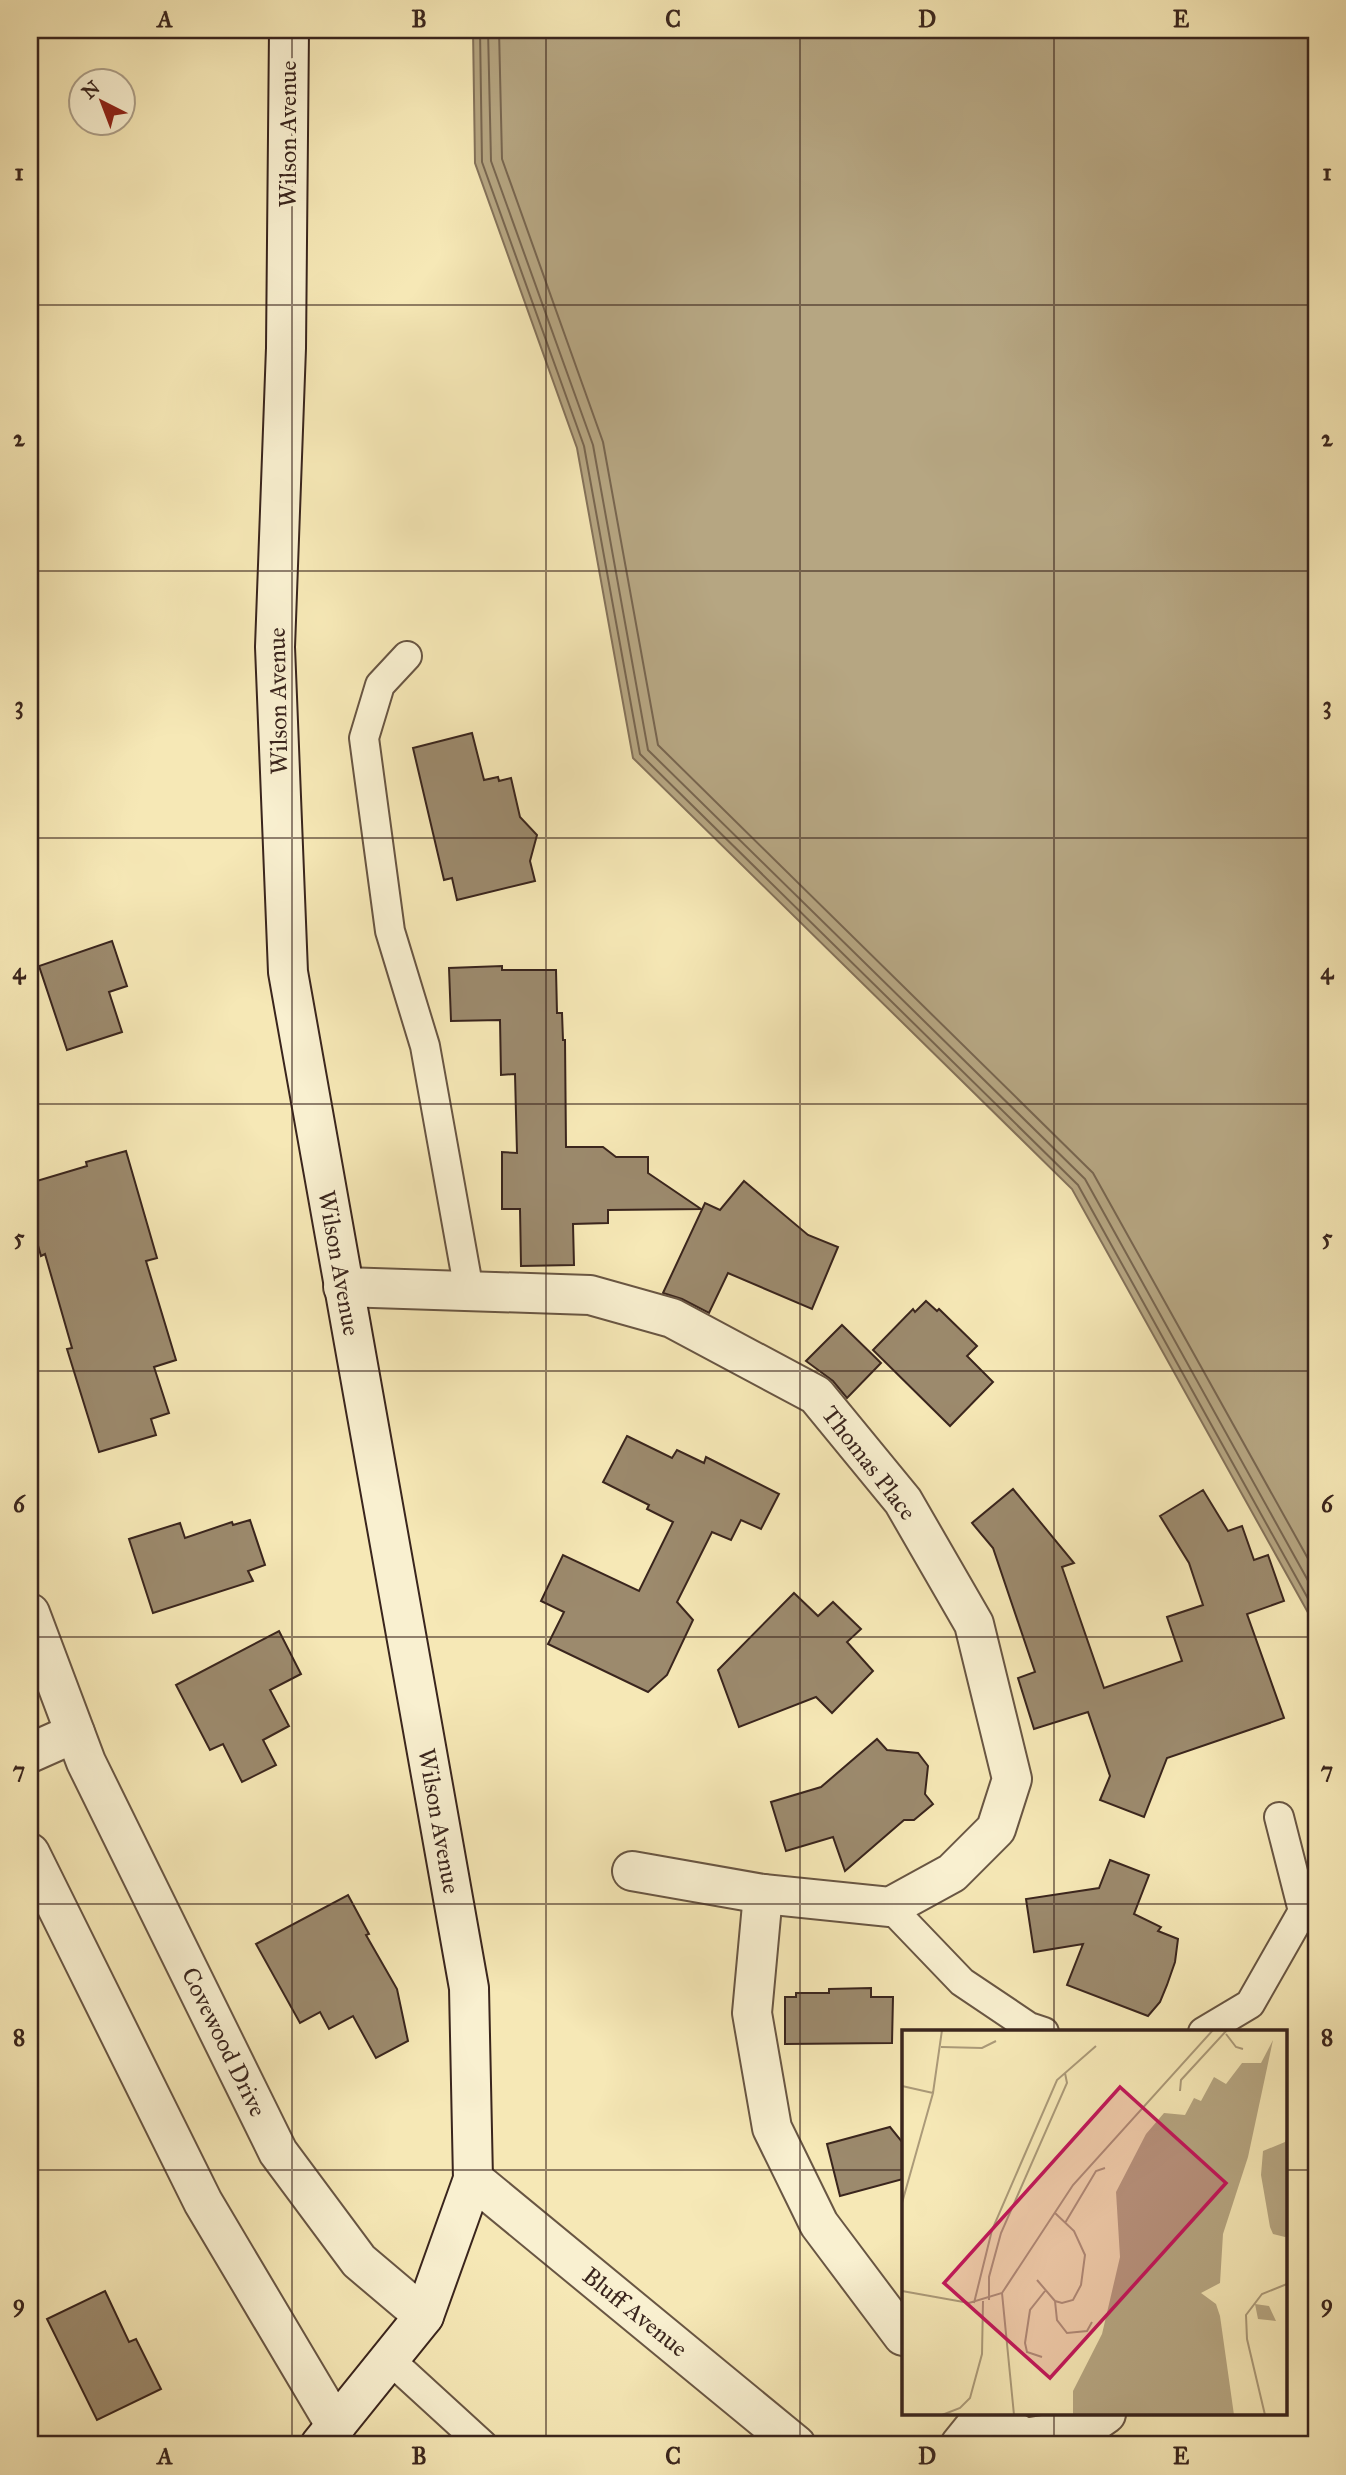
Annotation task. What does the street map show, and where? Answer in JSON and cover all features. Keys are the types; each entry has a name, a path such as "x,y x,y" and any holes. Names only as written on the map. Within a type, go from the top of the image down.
{"street":[{"name":"Wilson Avenue","path":"289,30 286,348 275,647 288,972 469,1988 473,2179 424,2316 328,2435"},
{"name":"Thomas Place","path":"343,1287 590,1295 672,1318 816,1395 902,1501 974,1624 1012,1779 996,1829 952,1873 890,1907"},
{"name":"Covewood Drive","path":"30,1613 86,1762 278,2151 359,2261 424,2316"},
{"path":"30,1753 75,1733"},
{"path":"30,1853 203,2202 328,2435"},
{"path":"632,1871 763,1894 890,1907"},
{"path":"763,1894 752,2013 772,2128 819,2224 902,2335"},
{"name":"Bluff Avenue","path":"473,2179 796,2445"},
{"path":"960,2445 983,2416"},
{"path":"988,2416 1025,2438 1086,2428 1103,2416"}],"lane":[{"path":"407,656 380,685 364,738 390,931 425,1046 469,1291"},
{"path":"1206,2030 1250,2004 1303,1911 1279,1817"},
{"path":"890,1907 962,1982 1029,2027 1038,2030"},
{"path":"389,2359 483,2445"}],"water":[{"path":"473,30 1316,30 1316,1627 1072,1189 633,758 577,448 475,163"}],"building":[{"path":"472,733 484,780 498,777 499,781 511,778 520,817 537,835 530,861 535,881 457,900 452,878 444,880 413,748"},
{"path":"112,941 127,986 109,992 122,1032 67,1050 39,966"},
{"path":"502,966 502,970 556,970 557,1013 562,1013 565,1040 566,1147 603,1147 616,1157 648,1157 648,1173 701,1209 608,1210 608,1223 573,1224 574,1265 521,1266 520,1209 502,1209 502,1152 517,1153 515,1074 501,1075 500,1020 451,1021 449,968"},
{"path":"126,1151 157,1258 146,1261 176,1360 154,1367 169,1413 151,1419 156,1435 99,1452 67,1349 72,1348 45,1254 41,1256 30,1217 30,1183 87,1166 86,1162"},
{"path":"744,1181 808,1235 838,1247 812,1309 728,1273 709,1313 663,1293 705,1203 720,1210"},
{"path":"926,1301 937,1311 939,1309 977,1346 967,1356 993,1382 950,1426 873,1350 913,1309 915,1312"},
{"path":"842,1325 881,1363 847,1398 833,1381 806,1361"},
{"path":"627,1436 672,1458 677,1450 704,1463 706,1457 779,1494 761,1529 741,1520 731,1540 712,1532 677,1602 693,1620 667,1675 648,1692 548,1644 564,1612 541,1601 563,1555 639,1591 673,1522 647,1509 649,1505 603,1482"},
{"path":"1013,1489 1074,1563 1062,1567 1104,1688 1182,1661 1167,1617 1203,1605 1189,1563 1160,1516 1203,1490 1228,1531 1242,1526 1254,1560 1268,1555 1284,1601 1247,1614 1284,1718 1167,1758 1144,1817 1100,1800 1110,1776 1088,1712 1034,1729 1018,1678 1035,1672 993,1548 972,1523"},
{"path":"250,1520 265,1565 248,1571 253,1581 153,1613 129,1539 180,1523 185,1538 232,1522 233,1525"},
{"path":"794,1593 818,1616 833,1602 861,1629 847,1642 873,1671 832,1713 816,1697 739,1727 718,1670"},
{"path":"279,1631 301,1674 270,1690 289,1726 263,1740 276,1765 242,1782 223,1744 210,1750 176,1685"},
{"path":"877,1739 887,1750 918,1753 928,1766 925,1794 933,1804 914,1820 904,1820 845,1871 833,1837 786,1851 771,1802 821,1787"},
{"path":"1110,1860 1149,1875 1134,1914 1161,1927 1158,1931 1178,1939 1175,1962 1167,1985 1160,2002 1148,2016 1067,1985 1083,1944 1034,1952 1026,1899 1099,1888"},
{"path":"348,1895 369,1934 366,1935 397,1989 408,2041 376,2058 353,2016 329,2029 320,2012 300,2023 256,1944"},
{"path":"871,1988 871,1997 893,1997 892,2043 785,2044 785,1997 796,1997 796,1993 829,1993 829,1989"},
{"path":"890,2127 902,2142 902,2179 840,2196 827,2144"},
{"path":"105,2291 129,2342 136,2339 161,2389 97,2420 47,2319"}]}
